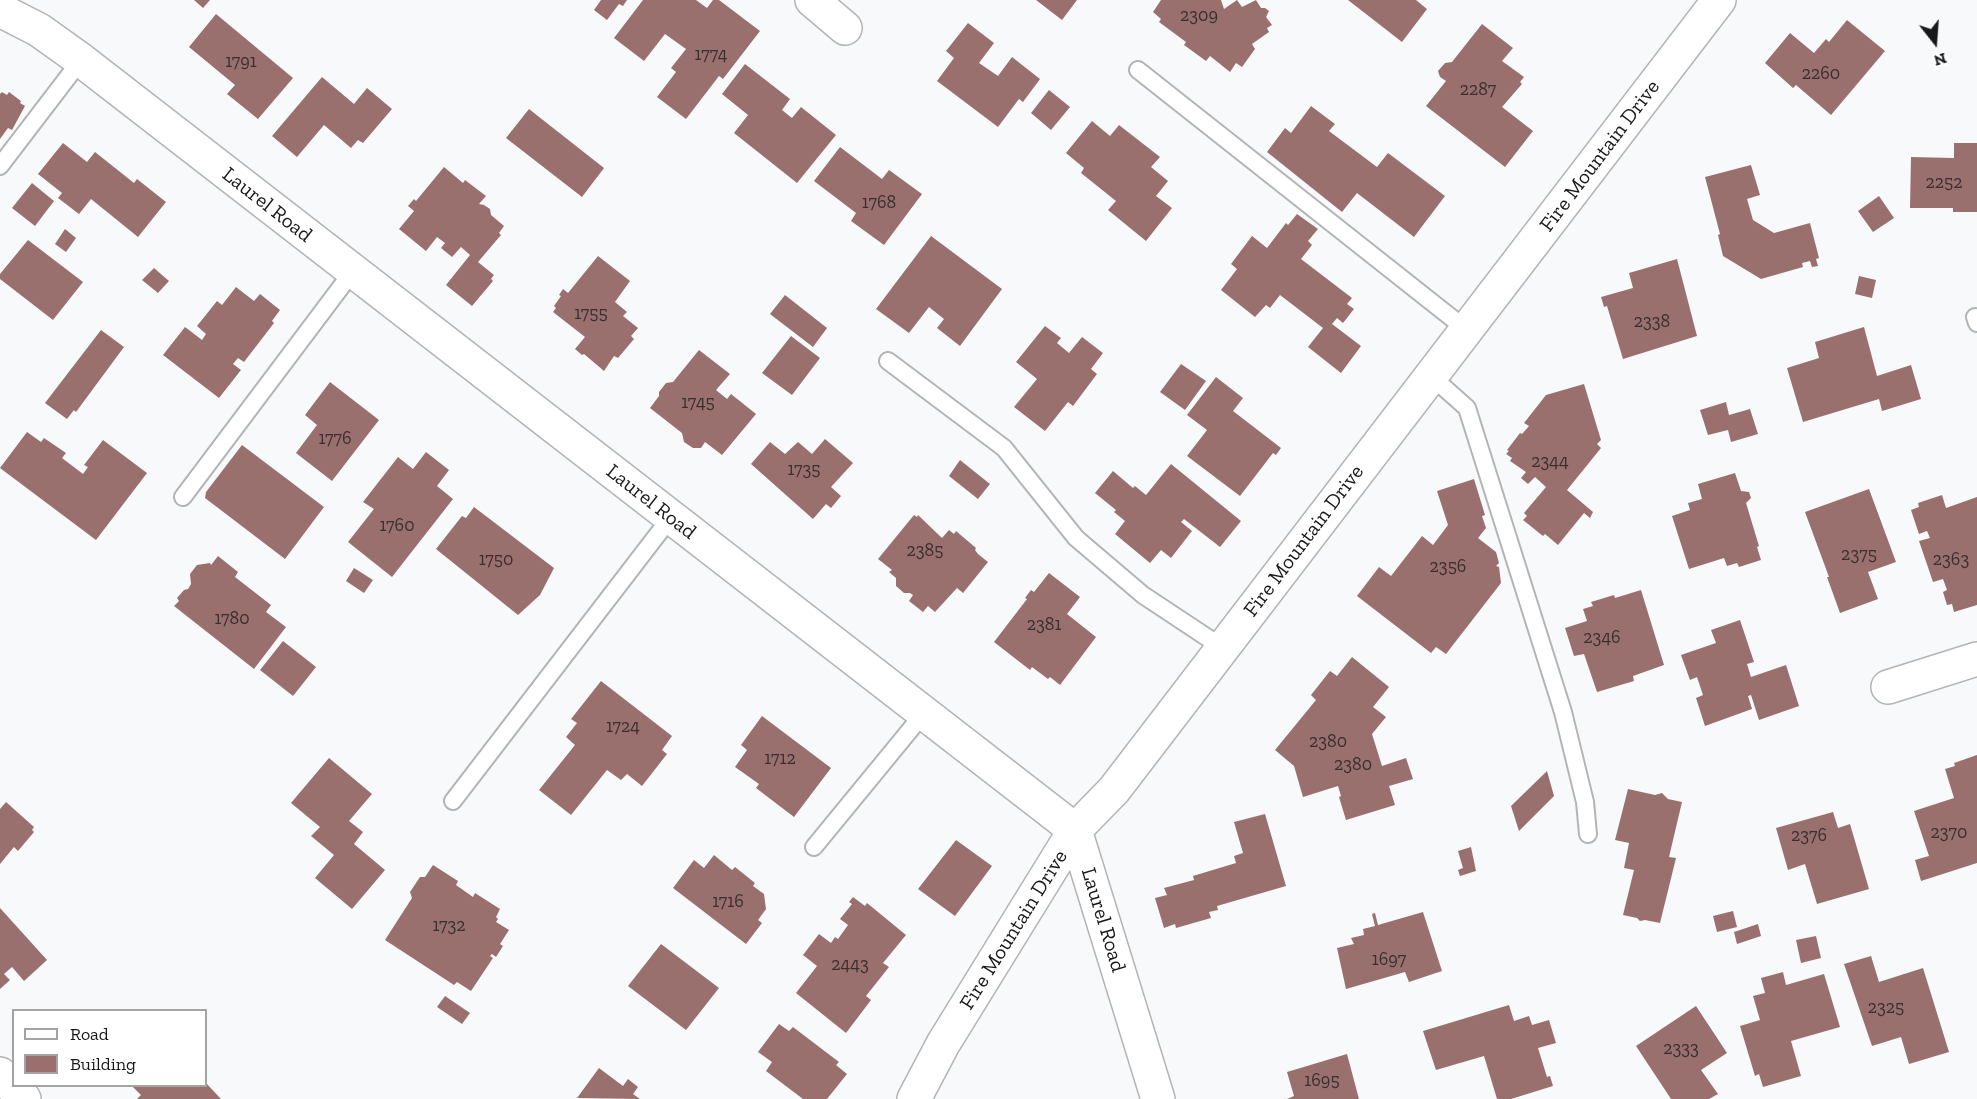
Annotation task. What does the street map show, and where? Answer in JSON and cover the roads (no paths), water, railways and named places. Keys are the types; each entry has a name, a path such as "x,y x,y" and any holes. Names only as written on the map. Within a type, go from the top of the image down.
{"street":[{"path":"812,0 845,28"},
{"name":"Fire Mountain Drive","path":"914,1099 943,1044 1075,830 1114,790 1719,0"},
{"name":"Laurel Road","path":"0,10 39,30 81,60 1075,830 1158,1099"},
{"path":"1888,687 1977,659"},
{"path":"0,1074 12,1086"},
{"path":"12,1087 24,1099"}],"lane":[{"path":"0,166 81,60"},
{"path":"1138,70 1467,330"},
{"path":"183,497 353,271"},
{"path":"888,361 1004,448 1076,538 1143,595 1223,648"},
{"path":"1431,376 1467,408 1563,712 1586,802 1588,834"},
{"path":"453,801 671,517"},
{"path":"814,847 924,713"}]}
